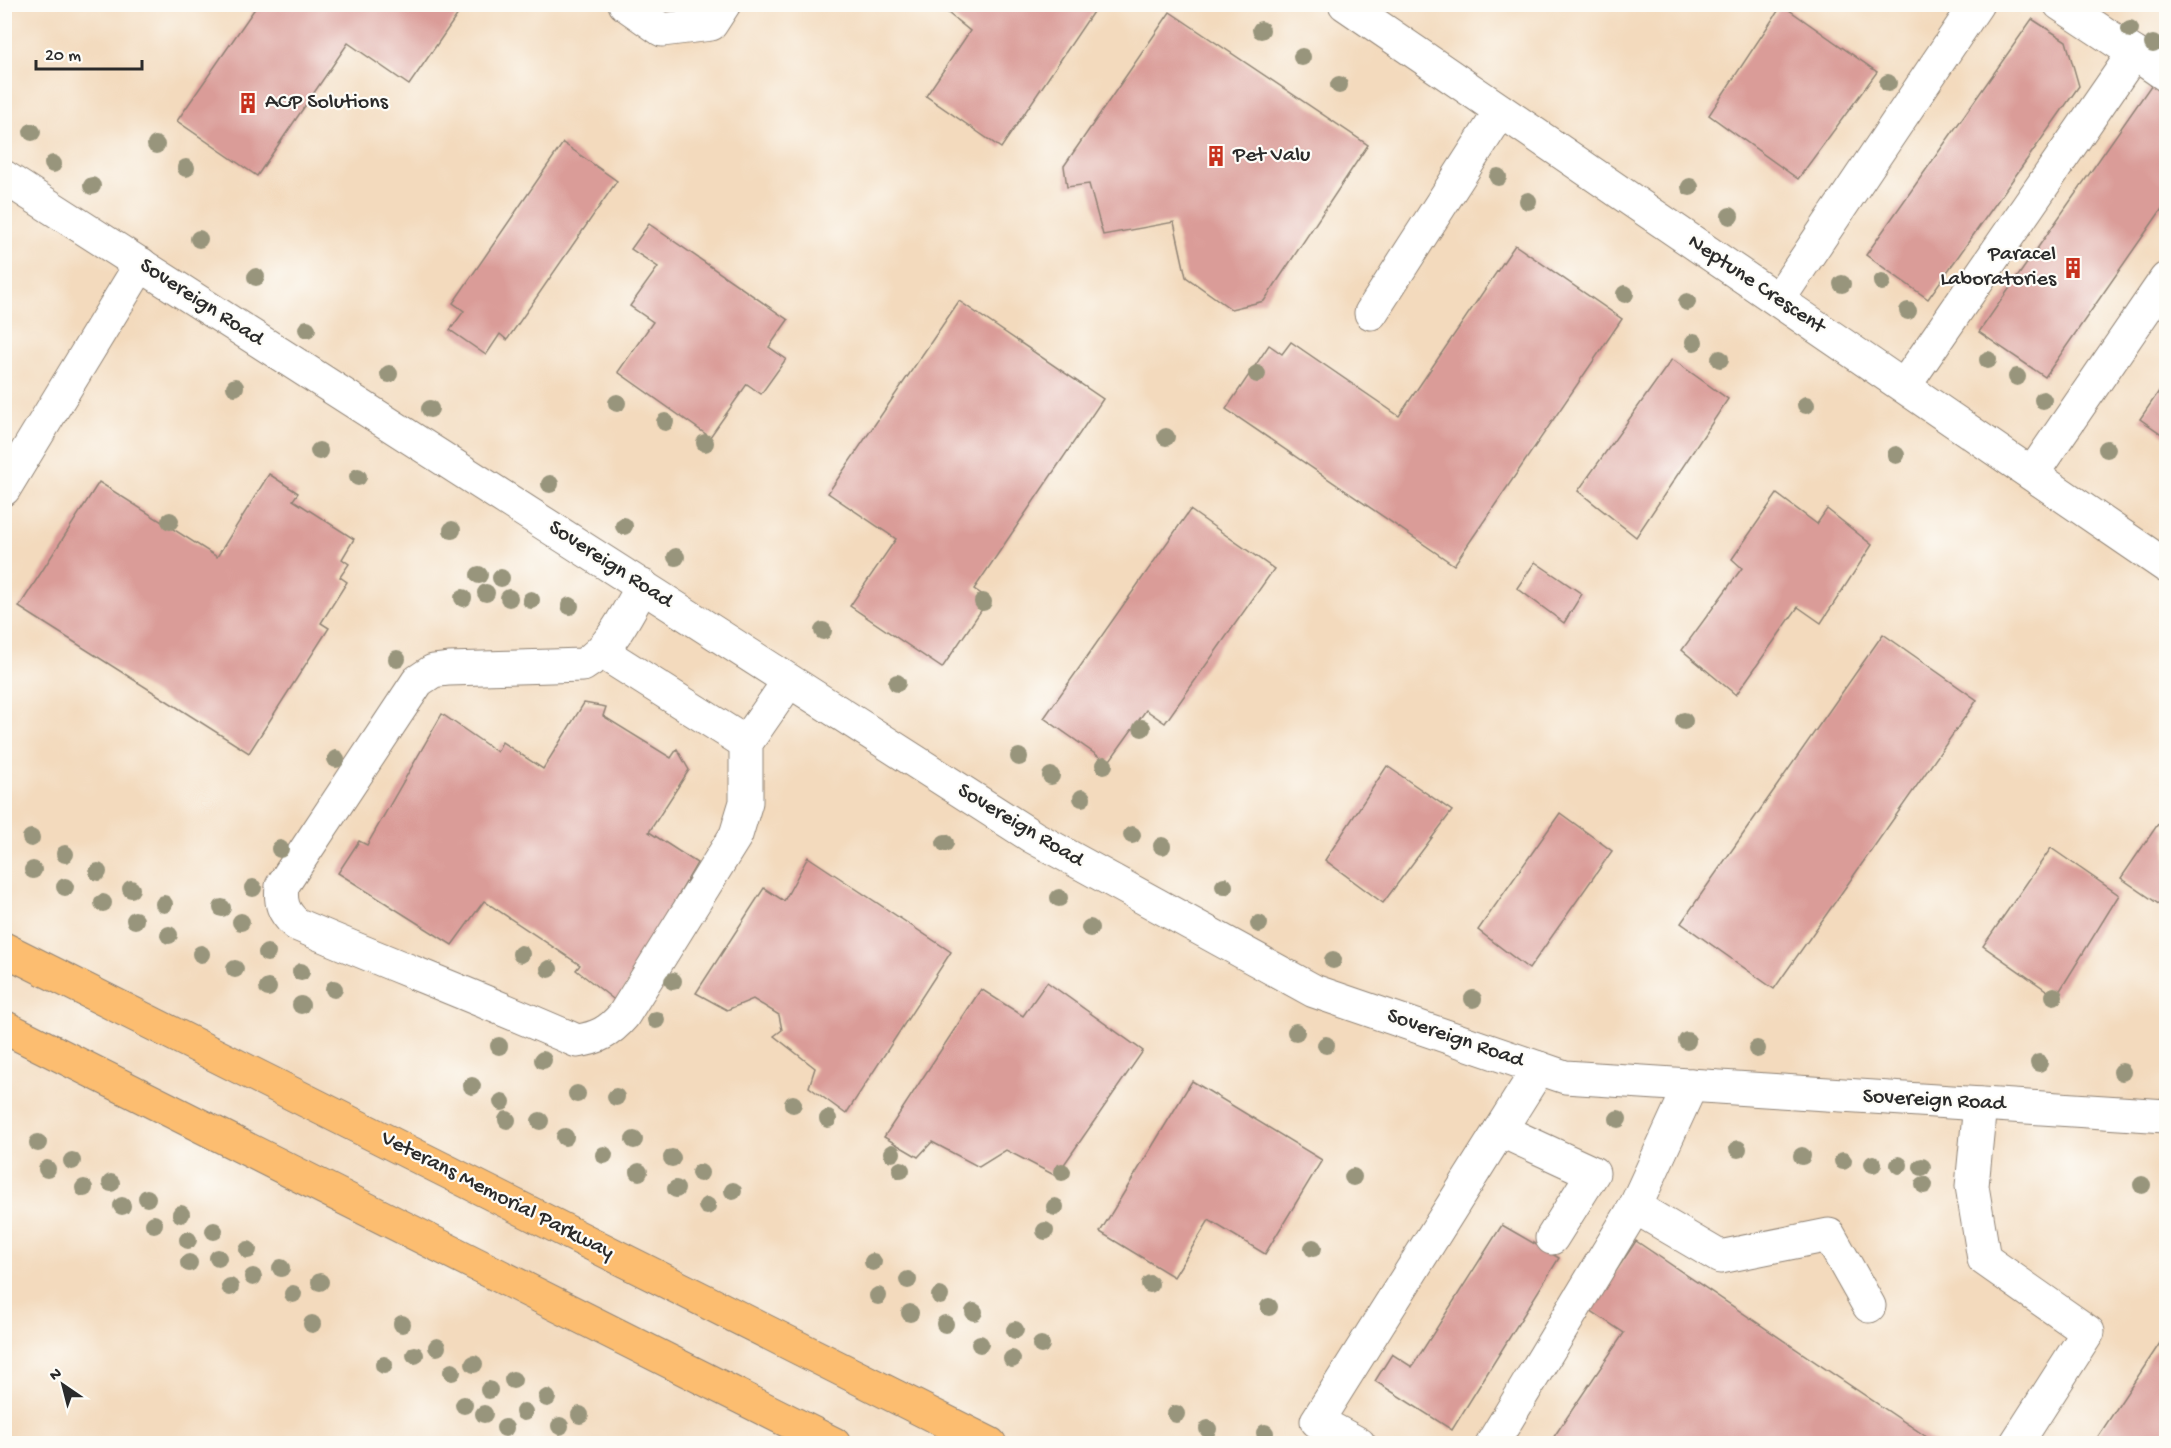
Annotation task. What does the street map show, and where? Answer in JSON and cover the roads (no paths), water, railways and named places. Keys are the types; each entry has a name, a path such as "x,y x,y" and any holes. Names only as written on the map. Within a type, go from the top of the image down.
{"highway":[{"name":"Veterans Memorial Parkway","path":"4,949 990,1443"},
{"path":"4,1027 834,1443"}],"street":[{"path":"625,4 662,30 711,24 724,4"},
{"name":"Neptune Crescent","path":"1346,4 2166,566"},
{"path":"1778,300 1977,4"},
{"path":"2060,4 2166,75"},
{"path":"1905,385 2134,53"},
{"path":"1371,313 1501,111"},
{"name":"Sovereign Road","path":"4,177 1033,837 1314,991 1565,1077 2166,1116"},
{"path":"4,489 141,264"},
{"path":"2032,474 2166,279"},
{"path":"643,586 602,652 583,665 449,669 434,671 417,681 282,886 281,898 288,916 296,924 433,982 461,990 577,1041 597,1038 612,1029 622,1016 736,835 746,802 746,743 789,681"},
{"path":"602,652 746,743"},
{"path":"1359,1443 1317,1421 1539,1068"},
{"path":"1492,1443 1635,1207 1691,1085"},
{"path":"1980,1104 1972,1186 1984,1259 2088,1332 2016,1443"},
{"path":"1500,1130 1593,1173 1552,1238"},
{"path":"1635,1207 1720,1257 1829,1235 1869,1306"}],"place":[{"name":"ACP Solutions","path":"248,103"},
{"name":"Pet Valu","path":"1216,156"},
{"name":"Paracel Laboratories","path":"2073,268"}]}
